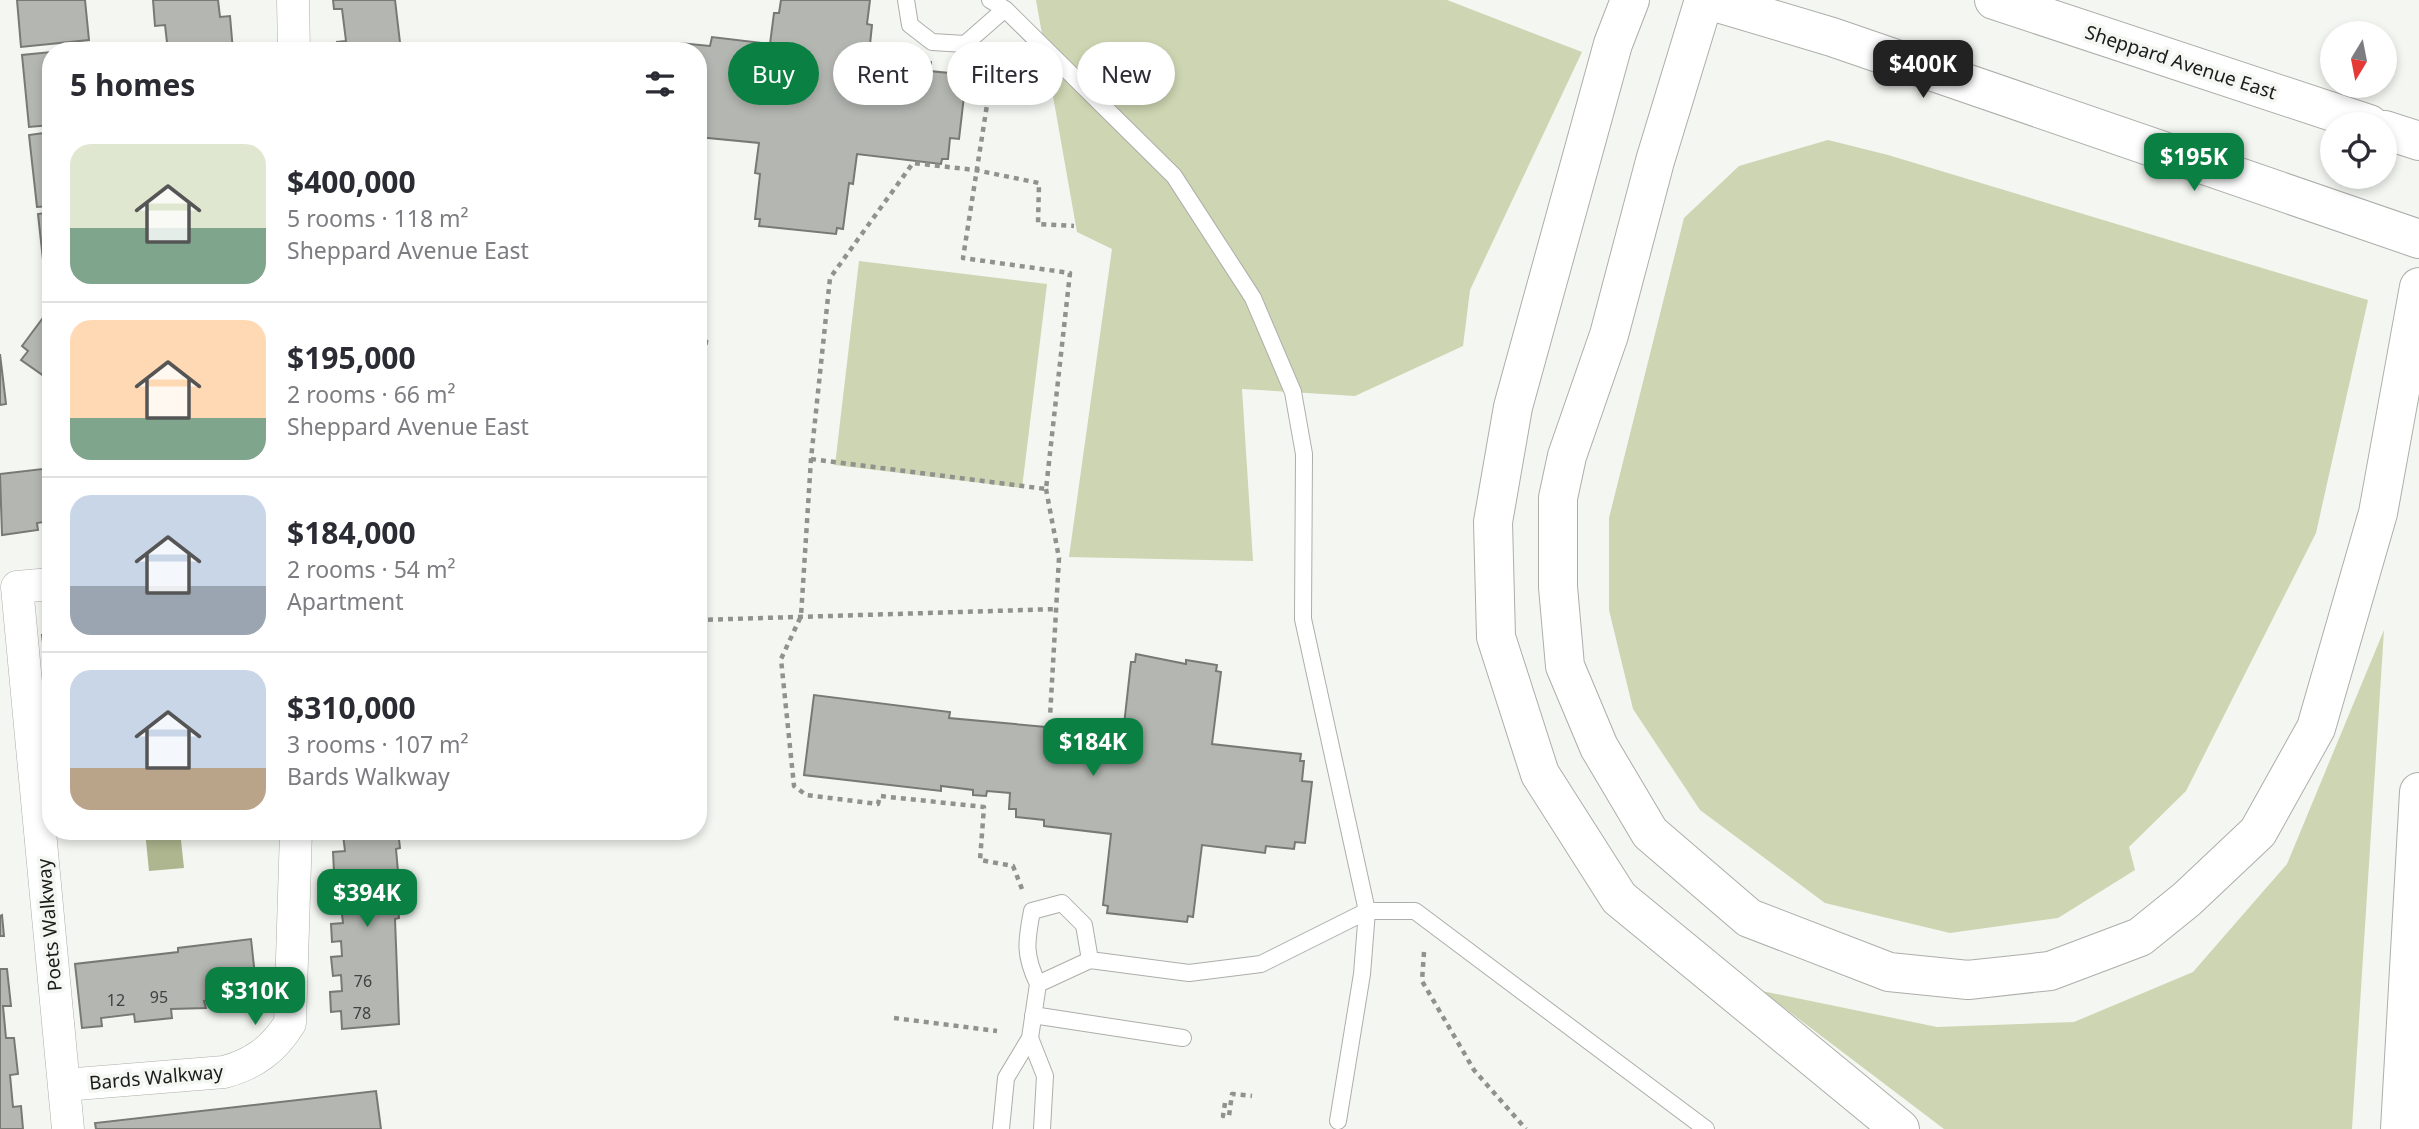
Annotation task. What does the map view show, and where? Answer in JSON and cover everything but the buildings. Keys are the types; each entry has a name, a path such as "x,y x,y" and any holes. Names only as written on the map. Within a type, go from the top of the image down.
{"main road":[{"path":"1630,0 1613,44 1513,407 1493,522 1496,637 1540,774 1619,898 1900,1129"},
{"path":"2419,239 1832,37 1706,0 1655,161 1609,335 1567,456 1558,498 1558,587 1565,666 1600,747 1650,832 1749,918 1889,972 1968,980 2050,971 2140,937 2208,880 2258,832 2316,728 2378,513 2419,287"},
{"name":"Sheppard Avenue East","path":"1994,0 2333,112"},
{"path":"2397,134 2419,141"},
{"path":"2400,1129 2419,792"}],"street":[{"path":"293,0 294,42"},
{"name":"Poets Walkway","path":"42,585 8,588 68,1129"},
{"name":"Bards Walkway","path":"64,1085 224,1072 247,1065 272,1048 290,1023 296,840"}],"lane":[{"path":"906,0 910,26 932,42 947,43"},
{"path":"990,0 1005,9 1174,176 1253,298 1293,392 1304,454 1303,619 1367,911 1362,974 1338,1121"},
{"path":"967,42 1005,9"},
{"path":"1000,1129 1006,1078 1030,1038 1038,984 1027,962 1026,941 1032,911 1062,903 1084,925 1090,960"},
{"path":"1038,984 1090,960 1189,973 1261,964 1367,911 1415,911 1706,1129"},
{"path":"1033,1015 1183,1038"},
{"path":"1030,1038 1045,1076 1042,1129"}],"path":[{"path":"987,105 963,258 1070,273 1046,489 1059,558 1050,717"},
{"path":"1022,889 1013,866 980,860 985,807 880,796 878,804 806,796 794,786 781,659 802,616 811,459 830,278 913,163 975,170 1039,183 1038,224 1074,226"},
{"path":"811,459 1046,489"},
{"path":"707,620 1058,609"},
{"path":"1424,946 1422,981 1474,1070 1526,1129"},
{"path":"894,1018 997,1031"},
{"path":"1224,1102 1223,1116 1229,1116 1232,1094 1252,1096"}],"shaded area":[{"path":"1036,0 1447,0 1582,52 1470,290 1463,346 1355,396 1242,389 1253,561 1069,557 1112,249 1077,232 1055,105 1063,105 1063,42 1043,42"},
{"path":"1828,140 1888,155 2368,300 2316,533 2186,791 2129,847 2135,870 2058,918 1950,933 1825,903 1700,810 1633,709 1609,610 1609,518 1684,218 1739,166"},
{"path":"859,261 1047,284 1022,488 835,465"},
{"path":"2384,630 2352,1129 1944,1129 1762,991 1937,1027 2074,1022 2193,972 2287,864"},
{"path":"146,840 181,840 184,868 149,871"}]}
